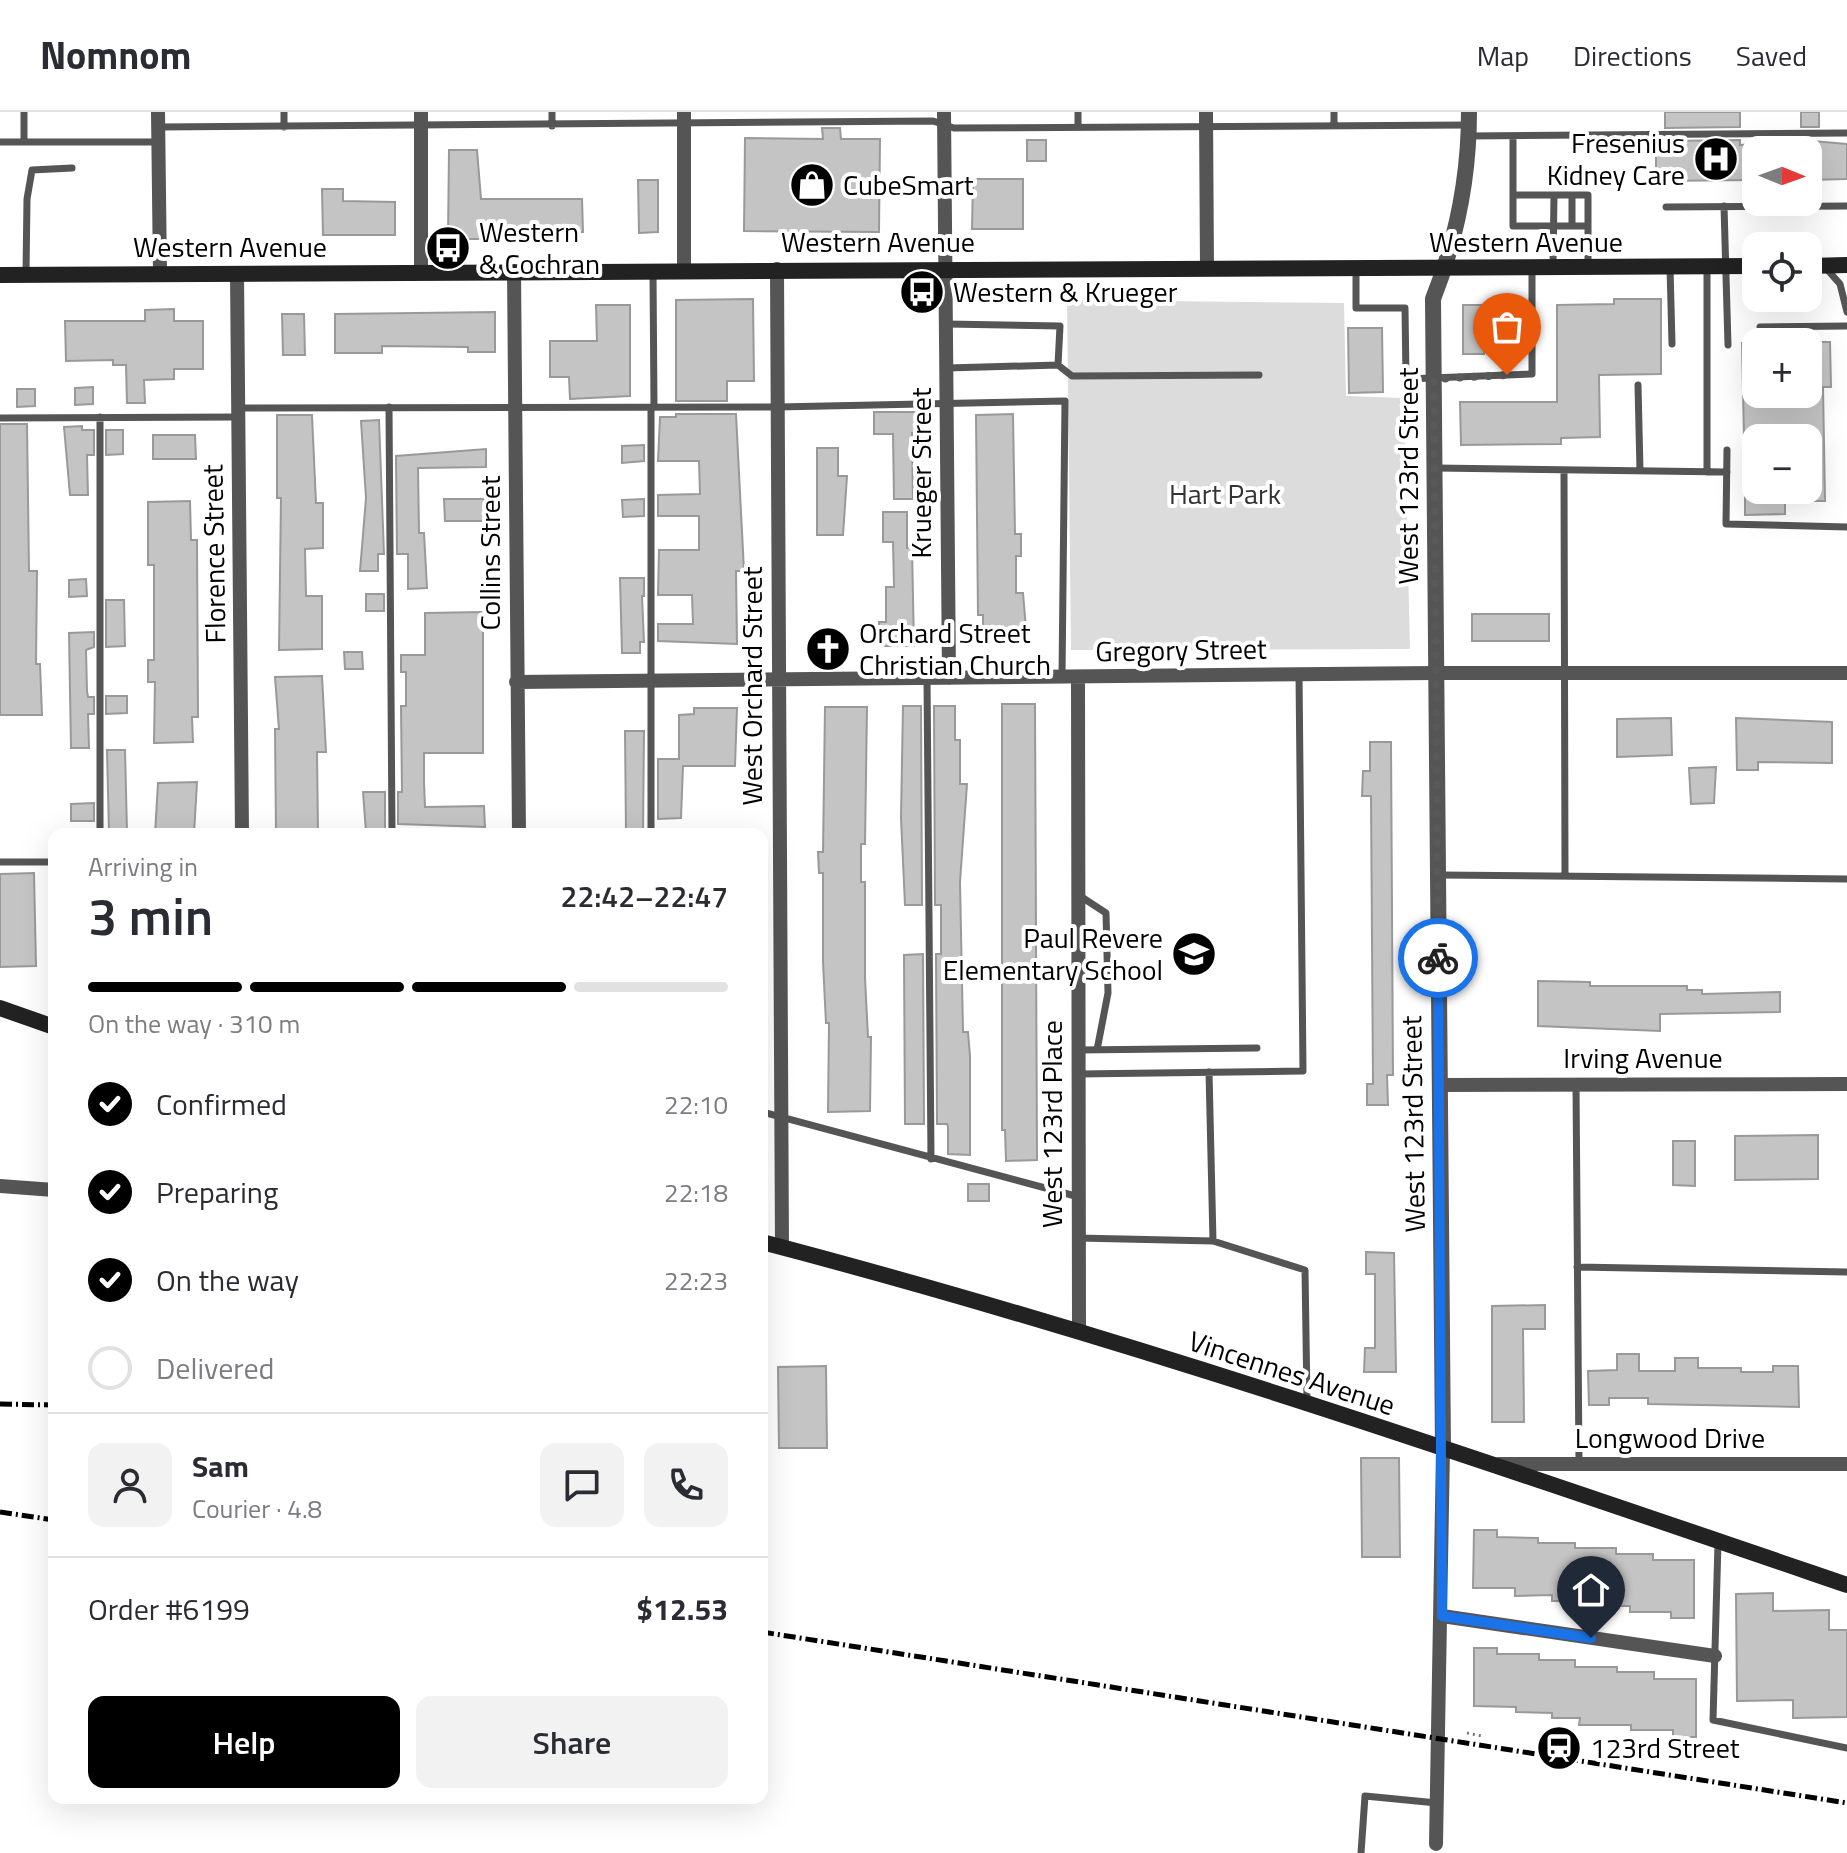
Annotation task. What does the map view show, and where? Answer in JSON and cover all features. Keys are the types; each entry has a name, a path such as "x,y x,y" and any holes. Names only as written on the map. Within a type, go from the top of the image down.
{"main road":[{"path":"1822,266 1847,265"},
{"name":"Western Avenue","path":"0,275 946,267 1444,269 1742,266"},
{"path":"0,1008 48,1025"},
{"name":"Vincennes Avenue","path":"768,1244 1079,1331 1494,1464 1847,1585"}],"street":[{"path":"684,117 684,270"},
{"path":"944,118 946,267"},
{"path":"421,119 421,271"},
{"path":"1206,119 1207,269"},
{"name":"West 123rd Street","path":"1436,1848 1443,1450 1433,299 1457,232 1469,124"},
{"path":"159,127 160,274"},
{"name":"Krueger Street","path":"946,267 949,678"},
{"name":"West Orchard Street","path":"777,269 782,1247"},
{"name":"Collins Street","path":"514,271 519,828"},
{"name":"Florence Street","path":"237,273 242,828"},
{"name":"Gregory Street","path":"516,682 1435,673 1847,673"},
{"name":"West 123rd Place","path":"1078,677 1079,1331"},
{"name":"Irving Avenue","path":"1439,1085 1847,1084"},
{"path":"0,1186 48,1190"},
{"name":"Longwood Drive","path":"1494,1464 1847,1464"},
{"path":"1442,1616 1715,1656"}],"lane":[{"path":"24,112 24,141"},
{"path":"284,112 284,127"},
{"path":"552,112 552,126"},
{"path":"815,112 815,123"},
{"path":"1078,112 1078,127"},
{"path":"1334,112 1334,126"},
{"path":"0,142 159,127 284,127 421,119 552,126 684,117 815,123 933,121 944,118 954,128 1078,127 1206,119 1334,126 1469,124 1513,136 1847,133"},
{"path":"1513,136 1513,226 1588,226"},
{"path":"26,275 27,199 32,170 72,168"},
{"path":"1513,195 1588,195 1588,268"},
{"path":"1553,268 1554,195"},
{"path":"1572,195 1572,226"},
{"path":"1724,206 1728,345"},
{"path":"1666,207 1847,206"},
{"path":"1670,267 1672,344"},
{"path":"1707,267 1707,472"},
{"path":"1356,269 1356,308 1405,308 1406,379 1434,379 1532,374 1532,268"},
{"path":"651,828 653,270"},
{"path":"1822,270 1840,284 1847,312"},
{"path":"947,324 1060,326 1058,365"},
{"path":"1760,327 1847,326"},
{"path":"947,368 1058,365 1072,376 1259,375"},
{"path":"1638,385 1640,471"},
{"path":"0,418 389,407 777,407 1065,401 1062,677"},
{"path":"389,407 392,828"},
{"path":"100,417 100,828"},
{"path":"1727,450 1726,524 1847,527"},
{"path":"1434,468 1727,472"},
{"path":"1564,470 1565,876"},
{"path":"1078,1074 1303,1071 1299,674"},
{"path":"927,678 931,1159"},
{"path":"0,862 48,862"},
{"path":"1437,875 1847,879"},
{"path":"1078,895 1106,913 1108,993 1097,1050"},
{"path":"1078,1050 1257,1048"},
{"path":"1209,1072 1213,1241"},
{"path":"1576,1084 1579,1464"},
{"path":"768,1114 1079,1197"},
{"path":"1078,1238 1213,1241 1305,1270 1307,1405"},
{"path":"1577,1267 1847,1272"},
{"path":"1718,1541 1713,1720 1847,1748"},
{"path":"1361,1853 1365,1796 1437,1803"}],"path":[{"path":"1467,1733 1482,1736"}],"green space":[{"name":"Hart Park","path":"1067,300 1344,303 1346,396 1404,398 1410,649 1071,650"}],"building":[{"path":"1665,112 1740,112 1740,127 1665,128"},
{"path":"1801,112 1819,112 1819,127 1801,127"},
{"name":"CubeSmart","path":"822,128 840,128 841,139 880,139 879,232 744,231 745,138 823,139"},
{"path":"1027,140 1046,140 1046,161 1027,161"},
{"path":"1740,140 1742,180 1656,181 1656,145 1665,145 1665,141"},
{"path":"1822,142 1847,144 1847,179 1822,180"},
{"path":"449,150 477,150 481,199 582,199 583,232 503,232 481,234 481,239 448,239"},
{"path":"973,179 1023,179 1023,229 972,229"},
{"path":"638,180 658,180 658,232 639,233"},
{"path":"322,189 343,189 343,201 395,202 395,235 323,235"},
{"path":"753,299 754,381 727,381 727,401 676,401 676,300"},
{"path":"1614,299 1661,299 1661,374 1599,375 1600,437 1561,438 1561,444 1461,445 1460,402 1557,402 1557,305 1614,304"},
{"path":"596,305 630,305 630,396 570,399 569,377 550,377 550,341 597,341"},
{"path":"1463,305 1484,305 1484,354 1463,354"},
{"path":"174,309 174,321 203,321 203,369 174,369 174,379 144,380 145,403 127,403 126,365 113,365 113,360 66,361 65,321 145,321 145,310"},
{"path":"495,312 495,352 468,352 468,347 382,346 382,353 335,353 335,314"},
{"path":"282,314 304,314 305,355 283,355"},
{"path":"1348,328 1382,328 1383,392 1349,393"},
{"path":"1822,342 1830,342 1831,387 1823,387 1825,501 1822,501 1822,424 1744,424 1743,408 1822,408"},
{"path":"93,387 93,404 75,405 75,388"},
{"path":"17,389 35,389 35,406 17,407"},
{"path":"874,412 919,412 919,433 912,433 913,499 894,499 893,434 874,434"},
{"path":"676,414 736,414 744,571 736,571 737,644 658,641 658,624 693,624 692,595 658,595 659,550 699,550 699,516 658,516 658,495 700,494 699,461 658,461 660,417 676,417"},
{"path":"1013,414 1015,534 1021,534 1021,556 1016,556 1016,593 1023,593 1027,641 983,641 983,615 978,615 976,415"},
{"path":"277,415 312,415 316,503 323,503 323,548 305,549 306,596 322,596 322,649 279,650 281,498 277,498"},
{"path":"379,420 384,554 378,554 378,571 360,571 366,498 361,421"},
{"path":"0,424 27,424 29,571 37,571 36,664 40,664 42,715 0,715"},
{"path":"82,426 82,430 94,430 94,455 87,455 88,495 70,495 64,427"},
{"path":"106,430 123,430 123,454 106,455"},
{"path":"153,435 195,435 196,459 153,459"},
{"path":"644,445 644,461 622,463 622,446"},
{"path":"817,448 838,448 838,476 847,476 843,535 817,535"},
{"path":"486,449 486,467 418,468 419,533 424,533 427,588 408,589 408,554 397,554 396,456"},
{"path":"444,499 489,499 489,521 445,521"},
{"path":"644,499 644,516 623,517 622,500"},
{"path":"190,501 191,540 197,540 198,717 192,717 193,742 154,743 155,682 148,682 148,660 154,660 154,565 148,565 148,502"},
{"path":"1745,504 1785,504 1785,514 1745,515"},
{"path":"883,512 907,512 907,548 912,548 914,646 879,646 879,622 886,622 886,587 894,587 893,542 883,542"},
{"path":"620,578 644,578 644,642 640,642 640,653 622,653"},
{"path":"86,579 87,596 69,597 69,580"},
{"path":"366,594 384,594 384,611 366,611"},
{"path":"106,600 124,600 125,646 106,647"},
{"path":"483,612 483,753 424,753 424,782 425,807 484,806 485,827 398,824 398,792 402,792 401,706 406,706 406,672 401,672 401,655 425,655 425,613"},
{"path":"1472,614 1549,614 1549,641 1472,641"},
{"path":"94,632 94,647 86,650 88,697 94,697 94,714 88,714 89,748 71,748 69,633"},
{"path":"344,652 362,652 363,669 345,669"},
{"path":"322,676 326,752 317,752 318,828 276,828 275,729 279,729 275,677"},
{"path":"106,696 127,696 127,713 106,714"},
{"path":"1002,704 1035,704 1037,1160 1006,1161 1005,1130 1002,1130"},
{"path":"903,706 921,706 922,905 905,905 901,818"},
{"path":"934,706 955,706 955,740 960,740 960,784 967,784 960,882 963,1032 968,1032 970,1056 970,1155 948,1154 947,1124 937,1124 936,954 941,954 941,905 935,905"},
{"path":"825,707 867,707 865,844 861,844 861,882 865,882 865,978 868,1037 871,1037 870,1111 828,1112 829,1023 826,1023 823,962 823,873 819,873 818,852 823,852"},
{"path":"694,708 737,708 735,766 683,766 681,818 658,819 658,759 679,759 679,715 694,714"},
{"path":"1671,718 1672,755 1617,757 1617,719"},
{"path":"1736,718 1832,722 1832,763 1758,762 1758,770 1737,770"},
{"path":"625,731 644,731 643,828 626,828"},
{"path":"1370,742 1391,742 1393,1075 1387,1075 1388,1105 1367,1105 1367,1084 1373,1084 1371,796 1362,796 1363,771 1370,771"},
{"path":"107,750 125,750 127,828 109,828"},
{"path":"1716,767 1714,803 1691,804 1689,768"},
{"path":"197,782 194,828 155,828 158,783"},
{"path":"363,792 385,792 385,828 366,828"},
{"path":"94,803 94,821 71,821 71,804"},
{"path":"34,873 36,966 0,967 0,874"},
{"path":"923,954 924,1124 905,1124 904,955"},
{"path":"1538,981 1590,982 1590,986 1687,986 1687,990 1702,990 1702,994 1780,992 1780,1012 1660,1014 1660,1031 1538,1026"},
{"path":"1818,1135 1818,1179 1735,1180 1735,1136"},
{"path":"1673,1141 1695,1141 1695,1186 1673,1185"},
{"path":"968,1184 989,1184 989,1201 968,1201"},
{"path":"1366,1252 1394,1253 1396,1372 1364,1372 1365,1348 1375,1348 1375,1274 1366,1274"},
{"path":"1545,1305 1545,1329 1523,1329 1524,1422 1492,1422 1492,1306"},
{"path":"1617,1354 1639,1354 1639,1371 1675,1371 1675,1358 1698,1358 1698,1368 1741,1368 1741,1372 1773,1372 1773,1366 1798,1366 1799,1407 1648,1404 1648,1398 1609,1398 1609,1405 1589,1405 1588,1371 1617,1370"},
{"path":"826,1366 827,1448 779,1448 778,1367"},
{"path":"1361,1458 1399,1458 1400,1557 1362,1557"},
{"path":"1474,1530 1497,1530 1497,1537 1538,1538 1538,1543 1575,1543 1575,1548 1616,1548 1616,1554 1653,1554 1653,1560 1694,1560 1694,1618 1671,1618 1671,1612 1630,1612 1630,1606 1593,1606 1593,1601 1552,1601 1552,1595 1515,1596 1515,1588 1473,1588"},
{"path":"1773,1593 1773,1611 1829,1610 1829,1630 1847,1630 1847,1717 1793,1718 1793,1700 1737,1701 1736,1594"},
{"path":"1474,1648 1497,1648 1497,1654 1539,1654 1539,1660 1575,1660 1575,1667 1617,1667 1617,1672 1654,1672 1654,1679 1696,1679 1696,1737 1673,1737 1673,1730 1631,1730 1631,1725 1579,1725 1580,1718 1552,1718 1552,1713 1516,1712 1516,1707 1474,1706"}],"railway":[{"path":"0,1404 48,1405"},
{"path":"0,1512 48,1519"},
{"path":"768,1633 1847,1803"}],"way so far":[{"path":"1438,958 1434,379 1507,375"}],"place":[{"name":"Fresenius Kidney Care","path":"1716,159"},
{"name":"CubeSmart","path":"812,185"},
{"name":"Western & Cochran","path":"448,248"},
{"name":"Western & Krueger","path":"922,292"},
{"name":"Orchard Street Christian Church","path":"828,649"},
{"name":"Paul Revere Elementary School","path":"1194,954"},
{"name":"123rd Street","path":"1559,1748"}],"route":[{"path":"1438,958 1442,1616 1591,1638"}]}
